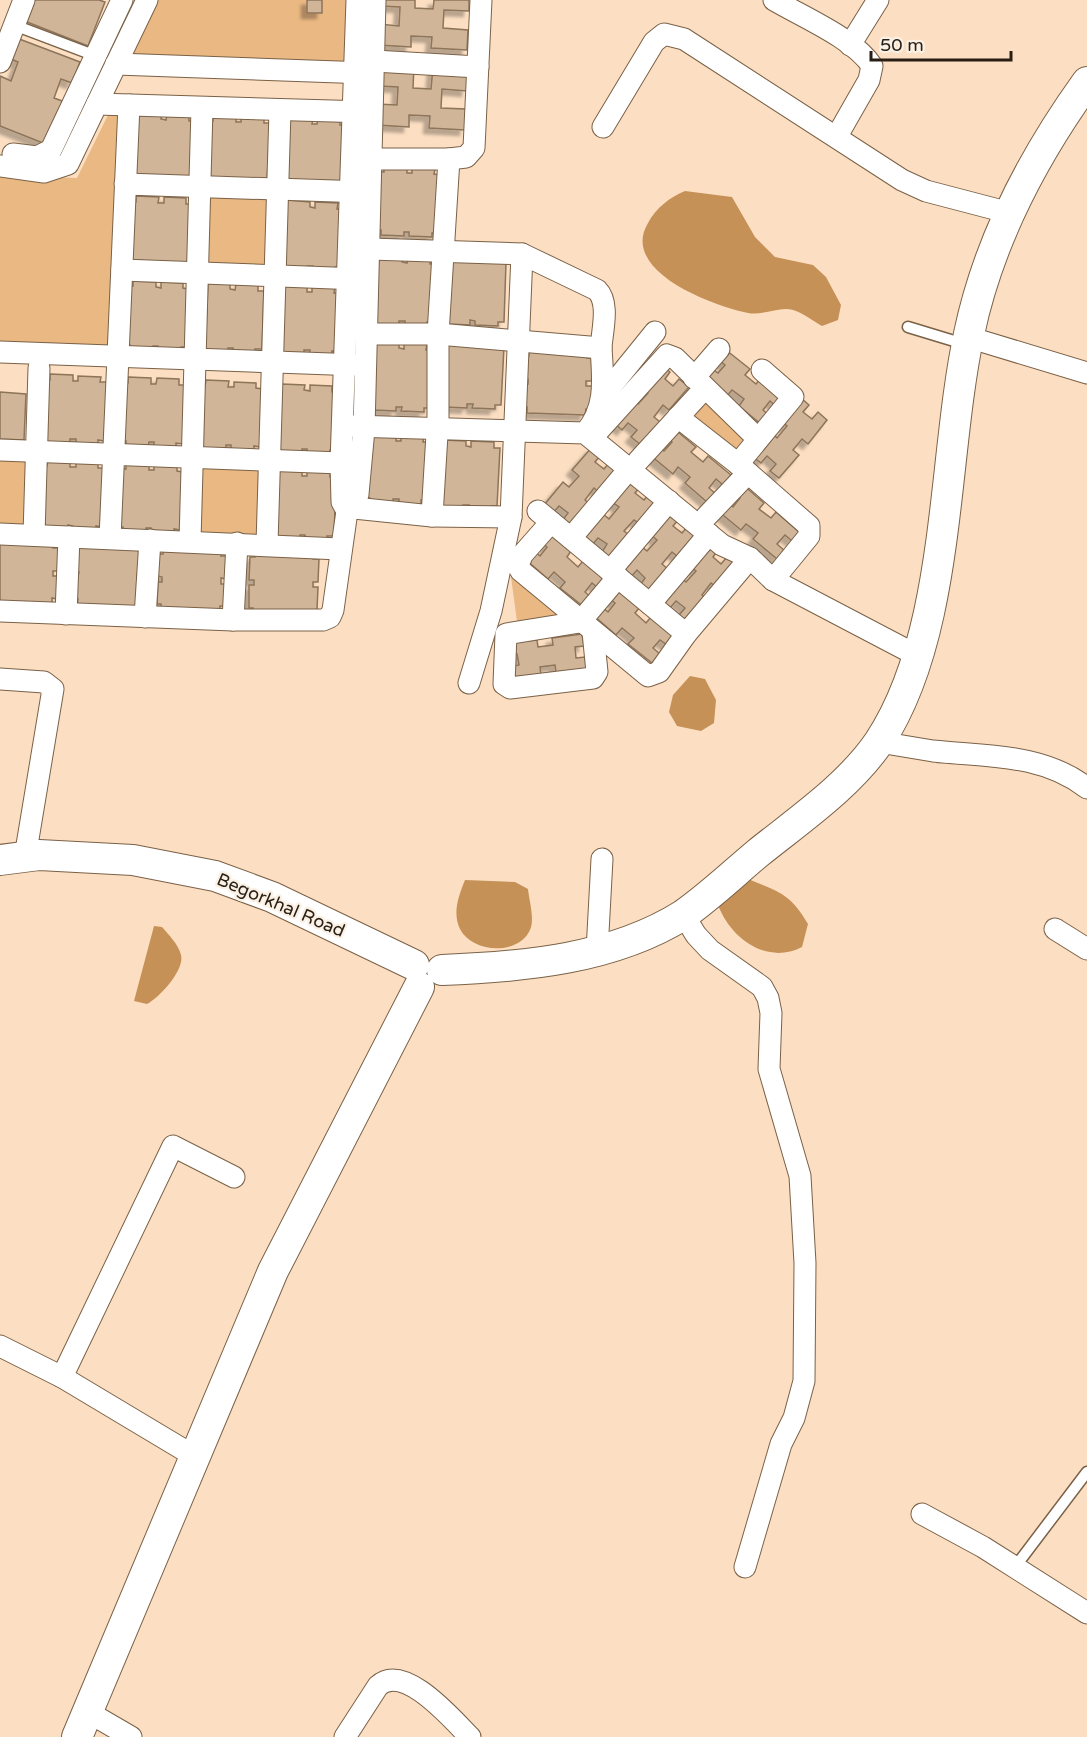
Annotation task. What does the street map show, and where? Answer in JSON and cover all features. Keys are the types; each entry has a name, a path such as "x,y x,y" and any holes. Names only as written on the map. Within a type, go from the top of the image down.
{"street":[{"path":"0,62 24,0"},
{"path":"0,152 37,157 51,150 122,0"},
{"path":"0,166 44,172 68,164 147,0"},
{"path":"357,0 368,69"},
{"path":"0,611 232,620 323,620 330,617 340,549 351,509 358,494 353,421 355,372 348,278 361,192 363,113 375,0"},
{"path":"372,159 449,159 466,157 474,148 481,0"},
{"path":"480,27 498,0"},
{"path":"774,0 865,55 872,66 869,80 837,136"},
{"path":"850,45 878,0"},
{"path":"603,127 654,42 664,34 684,39 902,180 926,191 1010,213"},
{"path":"116,64 368,69 478,67"},
{"path":"130,1737 82,1725 273,1271 425,974 498,968 597,951 639,937 683,914 852,773 879,742 902,697 918,656 940,539 968,341 980,290 995,243 1010,213 1070,105 1087,82"},
{"path":"96,104 363,113"},
{"path":"110,538 129,105"},
{"path":"190,541 202,108"},
{"path":"267,544 280,111"},
{"path":"355,372 367,334 370,249 361,192 372,159 363,113"},
{"path":"432,516 438,424 438,334 449,159"},
{"path":"126,184 361,192"},
{"path":"370,249 444,249 522,254 597,290 602,295 604,309 601,348 604,395"},
{"path":"469,682 491,611 511,518 522,254"},
{"path":"122,270 369,280"},
{"path":"592,429 604,395 655,332"},
{"path":"367,334 438,334 601,348"},
{"path":"968,341 1087,373"},
{"path":"571,538 678,417 719,349"},
{"path":"0,352 118,364 355,372"},
{"path":"592,429 662,357 667,355 675,358 758,440"},
{"path":"0,367 39,368 118,364"},
{"path":"34,535 39,368"},
{"path":"650,604 707,525 743,469 758,440 793,397 762,370"},
{"path":"678,417 743,469 811,530 809,536 773,580"},
{"path":"353,421 592,429 707,525"},
{"path":"353,421 341,463 342,502 351,509 432,516 511,518"},
{"path":"0,450 341,463"},
{"path":"634,465 669,501 707,525 728,535 744,555 773,580 918,656"},
{"path":"587,627 506,634 504,684 506,687 593,678 597,672 587,627 614,574 669,501"},
{"path":"686,634 544,516 522,555 518,566 521,571 648,676 659,672 744,555"},
{"path":"0,534 340,549"},
{"path":"66,614 69,537"},
{"path":"146,617 150,540"},
{"path":"232,620 237,543"},
{"path":"0,679 44,682 53,689 12,858"},
{"path":"879,742 933,751 1019,758 1054,768 1087,788"},
{"name":"Begorkhal Road","path":"12,858 39,855 133,860 215,876 272,897 425,974"},
{"path":"597,951 602,859"},
{"path":"683,914 696,935 710,950 762,987 768,998 771,1013 769,1069 800,1176 805,1263 804,1381 794,1418 781,1444 746,1567"},
{"path":"1055,929 1087,949"},
{"path":"62,1377 173,1146 234,1176"},
{"path":"0,1346 62,1377 194,1456"},
{"path":"922,1514 1015,1567 1087,1613"},
{"path":"345,1737 378,1686 384,1680 394,1679 404,1681 433,1700 470,1737"}],"lane":[{"path":"14,25 96,56"},
{"path":"908,327 968,341"},
{"path":"1015,1567 1087,1472"}],"shaded area":[{"path":"153,0 351,0 349,64 125,57"},
{"path":"108,115 119,115 112,350 0,347 0,175 77,178"},
{"path":"203,191 273,194 271,271 201,269"},
{"path":"685,191 732,197 755,237 775,257 813,265 826,277 841,305 838,320 822,326 788,309 753,314 732,309 693,294 658,271 646,256 643,240 648,223 664,204"},
{"path":"697,391 754,440 732,466 675,417"},
{"path":"0,454 33,455 31,532 0,531"},
{"path":"196,461 266,463 264,540 194,538"},
{"path":"511,577 569,623 518,629"},
{"path":"690,676 705,679 716,700 714,723 701,731 677,726 669,712 673,695"},
{"path":"748,879 783,895 802,914 808,924 802,947 789,952 763,951 741,938 732,928 718,905"},
{"path":"465,880 515,882 528,889 532,921 530,930 524,938 516,944 495,948 484,947 466,937 460,929 456,910"},
{"path":"154,926 162,927 173,940 180,951 181,961 170,983 147,1004 134,1001"}],"building":[{"path":"30,0 99,0 105,2 88,46 22,20"},
{"path":"307,0 322,0 322,13 307,13"},
{"path":"381,0 415,0 415,8 433,9 434,0 469,0 469,11 444,10 443,28 468,30 467,50 431,48 432,37 411,36 411,47 378,45 379,24 399,26 400,7 380,6"},
{"path":"14,37 80,62 72,83 61,79 54,98 65,102 48,145 0,126 0,76 11,81 18,62 6,57"},
{"path":"380,64 414,66 413,88 431,89 433,67 468,69 467,91 442,89 441,108 466,109 465,130 429,128 430,116 409,115 409,127 376,125 377,104 397,105 398,87 378,86"},
{"path":"139,113 162,114 161,119 166,120 167,114 189,115 189,121 195,121 193,179 131,176"},
{"path":"213,115 236,116 236,122 241,122 241,116 264,117 264,123 270,123 267,181 206,178 208,120 213,121"},
{"path":"290,117 313,118 312,124 317,124 318,119 340,119 340,125 346,125 344,184 282,181"},
{"path":"384,167 407,168 407,173 412,173 412,168 435,169 434,174 441,175 438,233 432,233 432,237 409,236 409,232 404,232 404,236 381,235 381,230 377,230 379,172 384,172"},
{"path":"136,196 159,197 158,203 164,203 164,197 186,198 186,204 193,204 190,263 129,260 131,202 136,202"},
{"path":"287,200 310,202 310,207 315,208 315,202 338,203 337,209 344,209 341,267 335,267 335,271 312,270 313,266 307,266 307,270 284,269"},
{"path":"449,255 506,263 504,322 498,322 498,326 475,325 475,321 470,320 470,325 447,324"},
{"path":"379,256 402,257 402,262 407,263 408,257 430,258 430,264 436,264 434,322 427,322 427,326 405,325 405,321 399,321 399,325 376,324 374,261 379,261"},
{"path":"133,281 156,282 156,287 161,288 161,282 183,283 183,288 189,289 187,347 181,347 181,351 158,350 158,346 153,346 153,350 130,349 130,345 126,345 128,286 133,286"},
{"path":"208,283 230,284 230,289 235,290 236,284 258,285 258,291 264,291 262,349 255,349 255,353 233,352 233,348 228,348 228,352 205,351"},
{"path":"284,285 307,286 307,292 312,292 312,287 335,287 334,293 341,293 338,352 332,351 332,356 309,355 310,350 304,350 304,355 281,353"},
{"path":"447,339 504,347 501,405 495,405 495,409 472,408 473,404 467,404 467,408 444,407"},
{"path":"376,342 399,343 399,348 404,349 404,343 427,344 426,350 433,350 430,408 424,408 424,412 401,411 402,407 396,407 396,411 373,410"},
{"path":"726,350 750,369 745,375 756,384 761,378 785,398 777,407 770,401 763,410 770,416 762,425 739,406 744,399 732,390 727,396 703,377 711,368 718,373 725,365 718,359"},
{"path":"529,352 587,354 587,358 593,358 592,381 586,381 586,386 592,386 591,409 586,409 585,415 527,413 527,407 523,407 523,384 528,384 528,379 523,379 524,356 529,356"},
{"path":"661,364 670,372 665,379 673,386 679,379 689,387 669,410 663,405 654,417 660,422 641,445 631,437 637,430 628,423 622,430 613,422 632,399 638,404 648,393 642,387"},
{"path":"50,374 73,375 73,381 78,381 78,376 101,377 100,382 107,382 104,441 98,440 98,445 76,444 76,439 70,439 70,444 47,443 45,380 50,380"},
{"path":"128,377 151,378 151,384 156,384 157,378 179,379 179,385 185,385 183,444 176,443 176,448 154,447 154,442 149,442 148,447 126,446 126,441 121,441 123,383 128,383"},
{"path":"206,380 229,381 228,387 234,387 234,382 256,383 256,388 263,389 260,447 254,446 254,451 231,450 231,445 226,445 226,450 203,449 203,444 199,444 201,386 205,386"},
{"path":"282,384 305,385 304,390 310,391 310,385 332,386 332,392 339,392 336,450 330,450 330,454 307,453 307,449 302,449 302,453 279,452"},
{"path":"0,392 26,394 24,440 0,439"},
{"path":"800,397 809,405 803,412 812,419 818,412 827,420 808,444 802,439 793,450 799,455 779,478 770,471 776,464 767,456 761,463 752,456 771,432 777,438 787,426 780,421"},
{"path":"672,427 696,447 691,452 703,462 708,456 731,475 723,485 716,479 709,488 716,494 708,503 685,483 690,477 678,467 673,474 650,455 657,445 664,451 672,442 665,436"},
{"path":"373,434 396,435 396,441 401,441 401,435 424,436 423,442 430,442 428,500 421,500 421,505 399,504 399,499 393,499 393,503 370,502 370,498 366,498"},
{"path":"443,440 466,441 466,446 471,447 471,441 494,442 494,448 500,448 497,506 491,506 491,510 468,510 469,505 463,505 463,509 440,508"},
{"path":"592,447 601,455 595,462 604,469 610,462 619,470 600,493 594,488 585,500 591,505 571,528 562,521 568,513 559,506 553,513 544,505 563,482 569,487 579,476 572,470"},
{"path":"48,460 70,462 70,467 76,467 76,462 98,463 98,468 104,468 102,527 96,526 96,531 73,530 73,526 68,525 68,530 45,529 45,524 41,524 43,466 47,466"},
{"path":"126,463 149,464 149,470 154,470 154,465 177,466 177,471 183,472 180,530 174,529 174,534 151,533 151,528 146,528 146,533 123,532 123,527 119,527 121,469 126,469"},
{"path":"279,470 302,471 302,476 307,476 307,471 330,472 330,477 336,478 334,536 327,536 327,540 305,539 305,535 300,535 300,539 277,538"},
{"path":"631,478 641,486 635,493 644,500 650,493 659,501 640,524 634,520 624,531 630,536 611,559 602,552 607,544 598,538 593,544 583,537 602,513 609,519 619,507 612,502"},
{"path":"741,483 764,503 759,509 771,518 776,512 799,532 792,541 785,535 777,544 784,550 777,559 753,539 758,533 746,524 741,530 718,511 726,501 733,507 740,498 733,493"},
{"path":"670,511 679,519 673,526 682,533 688,526 697,534 678,557 672,552 662,564 668,569 649,592 640,585 645,578 637,570 631,577 622,569 641,546 647,551 657,540 650,534"},
{"path":"548,532 571,551 567,557 578,567 583,561 606,580 599,589 592,583 585,592 592,598 584,607 560,588 565,582 554,572 548,579 525,559 533,550 540,556 547,547 540,541"},
{"path":"0,542 53,544 53,548 59,548 58,571 53,571 53,576 58,576 57,599 52,598 52,605 0,603"},
{"path":"709,542 718,550 713,557 721,564 727,557 736,564 717,588 711,583 702,595 707,600 688,623 679,615 685,608 676,601 670,608 660,600 680,577 686,582 696,571 689,565"},
{"path":"79,544 138,546 138,551 143,551 143,574 137,574 136,607 77,606 78,599 73,599 74,577 78,577 79,572 74,572 75,549 79,549"},
{"path":"163,549 222,551 221,556 227,556 226,579 221,578 221,584 226,584 226,606 220,606 220,612 161,610 161,604 157,604 158,582 162,582 162,577 158,576 158,554 163,554"},
{"path":"255,553 313,555 313,559 319,559 318,582 313,582 313,587 318,587 317,610 253,614 253,608 249,608 249,585 254,585 254,580 249,580 250,557 255,557"},
{"path":"616,588 640,607 635,613 646,623 651,617 675,636 667,645 660,640 653,648 660,654 652,663 628,644 634,638 622,628 616,635 593,615 601,606 608,612 615,603 608,597"},
{"path":"582,634 584,646 575,647 576,658 585,657 587,669 556,673 555,665 540,667 541,675 511,679 510,667 519,665 517,654 508,655 507,643 537,640 538,647 553,645 552,638"}]}
